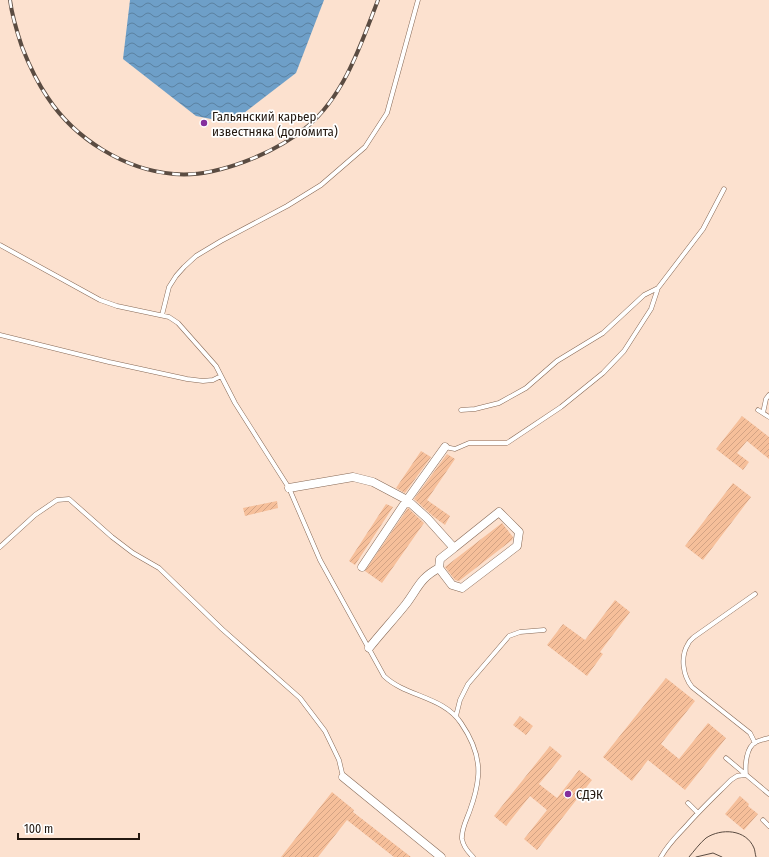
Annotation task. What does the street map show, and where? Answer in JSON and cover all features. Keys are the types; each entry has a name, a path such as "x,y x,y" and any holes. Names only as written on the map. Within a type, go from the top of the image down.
{"street":[{"path":"362,567 445,447"},
{"path":"289,488 353,477 373,482 407,500 427,518 454,548"},
{"path":"499,512 519,532 517,546 462,588 452,585 439,568 440,559 454,548 499,512"},
{"path":"369,648 407,603 422,580 430,572 439,568"},
{"path":"343,777 441,857"}],"lane":[{"path":"162,315 169,287 176,276 196,256 287,206 321,185 365,147 387,113 418,0"},
{"path":"445,447 455,449 469,443 507,443 561,407 603,373 624,351 651,309 658,288 703,229 724,189"},
{"path":"0,244 100,300 117,306 162,315 178,323 216,366 238,409 289,488 320,560 384,676 391,683 402,689 429,699 449,710 456,716 473,743 479,776 475,796 462,832 464,846 473,857"},
{"path":"461,410 475,409 499,403 526,388 557,361 603,333 644,295 658,288"},
{"path":"0,335 109,362 187,379 203,381 213,380 221,376"},
{"path":"763,413 766,399 769,395"},
{"path":"758,410 769,417"},
{"path":"0,547 34,515 57,500 69,499 112,537 133,553 159,568 211,618 300,698 325,731 340,760 343,777"},
{"path":"755,594 694,637 688,643 684,656 684,669 686,680 692,687 750,732 755,743"},
{"path":"456,716 460,700 468,684 509,636 520,632 544,630"},
{"path":"746,775 745,765 747,755 755,743 769,738"},
{"path":"726,758 769,794"},
{"path":"661,857 671,841 697,812 731,780 737,776 746,775"},
{"path":"688,803 697,812"},
{"path":"763,820 769,826"}],"water":[{"path":"130,0 324,0 296,73 231,123 196,116 123,59"}],"building":[{"path":"742,416 769,437 769,459 747,441 737,453 749,462 743,470 716,449"},
{"path":"421,451 431,457 405,493 396,488"},
{"path":"447,454 455,459 427,500 450,516 445,525 414,499"},
{"path":"733,483 751,497 703,560 685,546"},
{"path":"277,501 278,508 245,516 243,508"},
{"path":"386,504 393,507 355,565 349,561"},
{"path":"408,508 424,523 382,583 365,571"},
{"path":"502,523 513,537 512,540 459,581 455,580 445,567"},
{"path":"615,600 630,612 600,652 603,654 587,676 547,645 563,624 585,640"},
{"path":"666,678 695,701 661,744 679,759 708,723 726,738 685,790 648,760 632,781 603,757"},
{"path":"520,716 533,726 526,735 513,725"},
{"path":"550,746 562,756 539,784 557,798 579,770 592,780 537,850 524,839 547,810 530,796 506,826 494,816"},
{"path":"332,792 354,810 353,812 411,857 394,857 347,820 318,857 281,857"},
{"path":"740,796 749,804 748,806 758,814 744,830 725,814"}],"tram line":[{"path":"689,857 706,838 726,832 733,832 745,837 754,848 756,857"},
{"path":"696,857 713,853 722,857"}],"railway":[{"path":"10,0 13,18 20,41 40,86 59,113 72,127 103,150 120,159 137,166 174,174 208,172 245,162 263,154 295,136 308,126 321,113 342,84 358,51 378,0"}],"place":[{"name":"Гальянский карьер известняка (доломита)","path":"204,123"},
{"name":"СДЭК","path":"568,794"}]}
